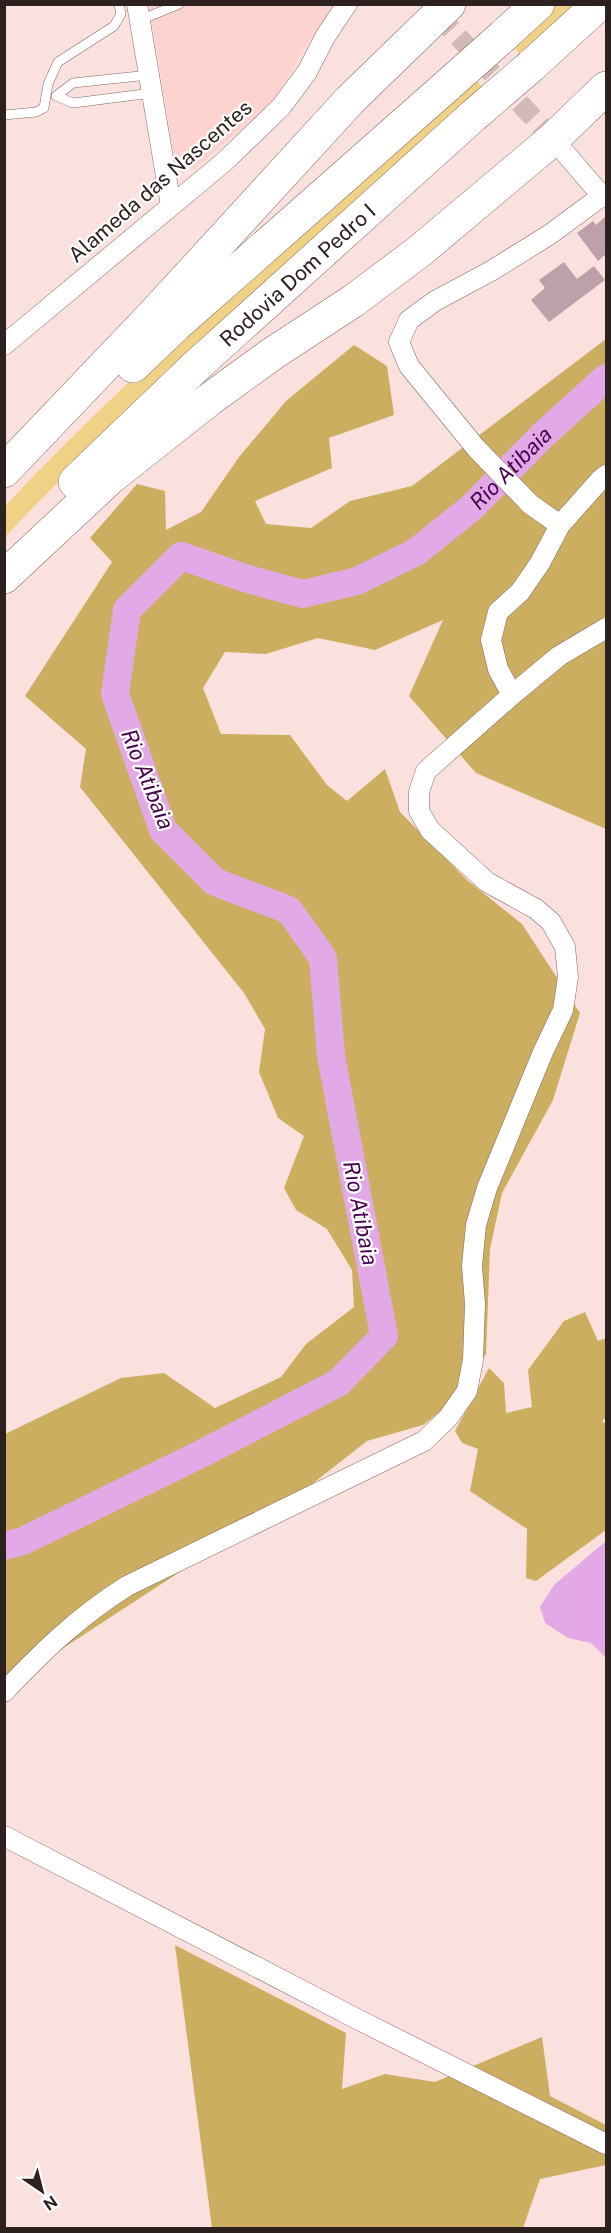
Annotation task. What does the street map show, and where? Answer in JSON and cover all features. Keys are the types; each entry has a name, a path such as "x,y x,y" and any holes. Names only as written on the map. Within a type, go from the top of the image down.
{"highway":[{"name":"Rodovia Dom Pedro I","path":"4,493 176,325 538,4"},
{"name":"Rodovia Dom Pedro I","path":"4,555 156,404 600,4"},
{"path":"4,471 153,315 350,100 438,8"},
{"path":"4,577 119,471 210,399 272,354 353,301 421,250 553,139 606,88"}],"street":[{"name":"Alameda das Nascentes","path":"4,345 224,162 281,107 307,72 325,37 347,4"},
{"path":"138,12 171,206"},
{"path":"553,139 604,194 549,235 492,271 435,301 409,320 399,342 409,366 476,448 530,504 560,525"},
{"path":"512,695 498,669 491,640 498,612 520,592 540,563 560,525 606,475"},
{"path":"4,1692 55,1639 95,1606 127,1586 424,1441 448,1418 467,1391 474,1360 475,1304 472,1266 476,1225 487,1188 543,1052 563,1010 568,977 565,947 551,922 536,909 487,882 430,830 419,811 419,792 426,771 512,695 559,656 606,628"},
{"path":"4,1836 357,2019 606,2144"}],"lane":[{"path":"51,96 48,84 58,62 114,26 121,14 119,4"},
{"path":"138,12 179,4"},
{"path":"4,115 40,111 51,96 73,83 150,84"},
{"path":"51,96 73,103 150,84"}],"shaded area":[{"path":"149,5 337,5 308,43 273,102 194,169 183,165 173,151"},
{"path":"552,5 587,5 521,56 510,42"},
{"path":"474,77 484,89 180,364 62,478 5,537 4,507 116,394 234,286"},
{"path":"606,339 606,829 476,773 409,696 443,620 375,650 318,638 266,654 225,652 203,688 221,734 290,735 327,785 347,801 385,769 400,812 467,880 522,924 580,1013 553,1100 502,1193 490,1249 486,1354 450,1404 423,1425 367,1441 298,1495 5,1686 5,1434 121,1378 164,1373 215,1408 281,1377 306,1344 354,1307 352,1270 327,1229 296,1210 284,1188 304,1136 278,1118 259,1072 265,1029 244,993 80,787 86,749 25,696 112,562 90,538 137,484 165,491 166,530 201,512 239,457 286,401 354,345 387,366 394,415 329,438 332,468 255,501 266,524 311,528 350,501 412,486"},
{"path":"585,1312 598,1341 606,1338 606,1417 602,1421 606,1424 606,1530 536,1581 526,1578 527,1529 470,1491 478,1449 462,1443 455,1431 489,1368 504,1383 506,1413 532,1407 528,1370 564,1321"},
{"path":"606,1541 606,1658 591,1643 568,1638 545,1623 540,1607 554,1585"},
{"path":"175,1945 346,2033 342,2089 385,2074 435,2082 542,2037 550,2096 606,2125 606,2165 540,2179 523,2228 212,2228"}],"building":[{"path":"606,216 606,254 598,261 577,233 593,221 596,225"},
{"path":"564,262 577,279 594,266 605,280 549,322 531,300 545,288 539,280"}],"waterway":[{"name":"Rio Atibaia","path":"4,1546 23,1541 203,1453 338,1383 384,1336 331,1056 323,958 289,910 215,882 163,830 115,694 127,610 181,556 248,579 303,594 357,581 416,552 471,508 543,435 606,378"}],"tunnel":[{"path":"438,15 553,139"}]}
